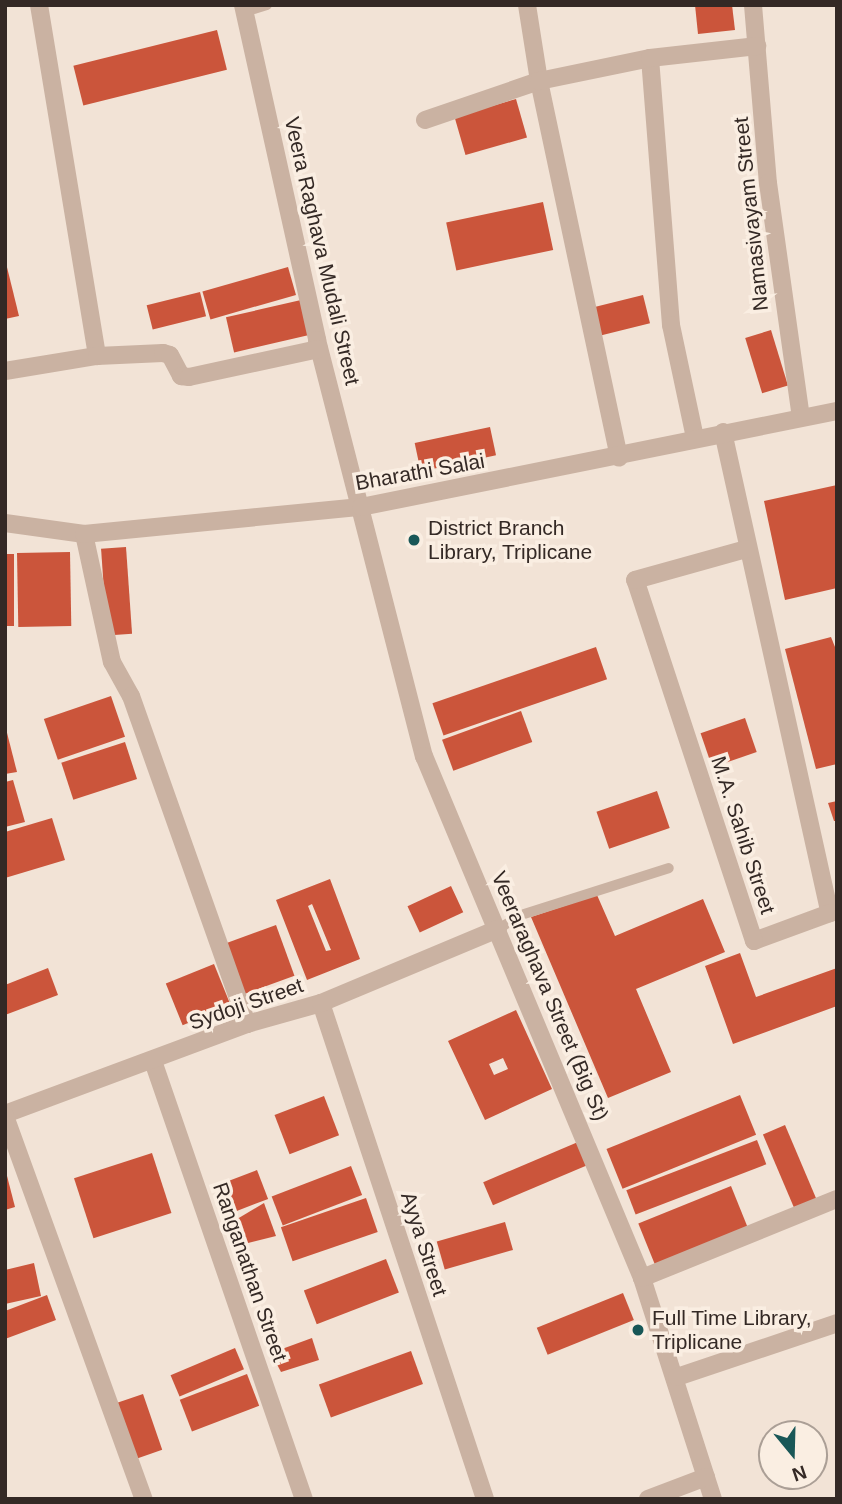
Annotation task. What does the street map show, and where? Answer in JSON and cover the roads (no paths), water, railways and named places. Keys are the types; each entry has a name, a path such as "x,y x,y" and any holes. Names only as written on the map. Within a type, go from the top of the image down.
{"street":[{"path":"39,5 97,356"},
{"path":"527,5 539,81 619,458"},
{"name":"Namasivayam Street","path":"753,5 768,183 801,417"},
{"name":"Veera Raghava Mudali Street","path":"243,8 319,349 360,507"},
{"path":"425,120 539,81 650,58 757,46"},
{"path":"650,58 671,325 695,438"},
{"path":"5,371 97,356 170,355 175,370 189,377 319,349"},
{"name":"Bharathi Salai","path":"5,523 84,534 360,507 619,458 695,438 837,411"},
{"name":"M.A. Sahib Street","path":"723,432 746,549 830,913 754,941 635,580 746,549"},
{"name":"Veeraraghava Street (Big St)","path":"360,507 425,756 642,1278 677,1377 713,1499"},
{"path":"84,534 113,662 131,696 247,1024"},
{"name":"Sydoji Street","path":"5,1115 247,1024 321,1003 498,929"},
{"name":"Ayya Street","path":"321,1003 485,1499"},
{"name":"Ranganathan Street","path":"153,1061 304,1499"},
{"path":"5,1115 144,1499"},
{"path":"642,1278 837,1199"},
{"path":"677,1377 837,1323"},
{"path":"648,1499 706,1477"}],"lane":[{"path":"243,8 267,5"},
{"path":"498,929 521,915 669,868"}],"place":[{"name":"District Branch Library, Triplicane","path":"414,540"},
{"name":"Full Time Library, Triplicane","path":"638,1330"}]}
